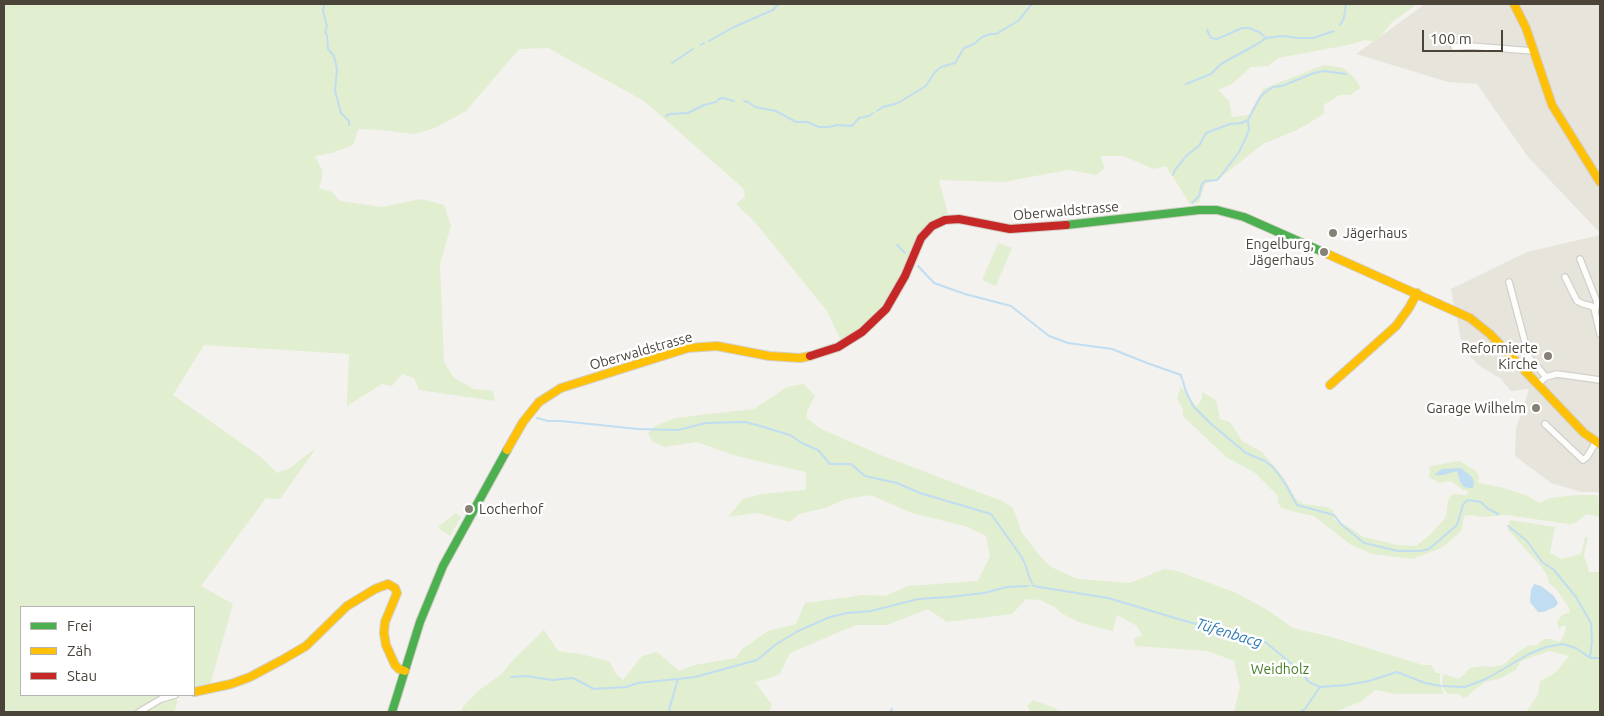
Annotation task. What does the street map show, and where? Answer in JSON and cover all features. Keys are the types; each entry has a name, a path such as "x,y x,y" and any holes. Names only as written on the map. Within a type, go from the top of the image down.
{"street":[{"path":"1514,4 1526,28 1552,104 1600,182"},
{"path":"1454,47 1470,46 1533,51"},
{"name":"Oberwaldstrasse","path":"392,712 427,602 450,551 523,422 539,402 561,388 688,348 717,346 769,356 800,358 838,348 862,332 886,309 905,276 920,238 932,226 950,219 1010,229 1199,210 1217,210 1244,217 1459,312 1479,324 1584,433 1598,443"},
{"path":"1580,259 1597,302 1595,312"},
{"path":"1565,277 1577,301 1591,306 1595,312 1600,334"},
{"path":"1509,282 1529,357 1546,378"},
{"path":"1330,385 1396,326 1417,293"},
{"path":"1538,384 1546,378 1557,374 1600,380"},
{"path":"1545,424 1583,460 1598,443"},
{"path":"195,692 250,678 306,646 347,606 375,589 388,584 395,588 397,593 395,602 385,622 386,645 395,665 405,671"},
{"path":"139,712 161,699 172,696"}],"shaded area":[{"path":"1425,4 1600,4 1600,233 1528,157 1477,84 1448,82 1356,54"},
{"path":"1600,235 1600,492 1581,492 1551,483 1515,456 1516,429 1529,389 1511,391 1500,378 1481,367 1463,350 1451,289 1527,252"}],"green space":[{"path":"4,4 1417,4 1391,23 1376,42 1365,40 1278,58 1268,66 1251,67 1232,84 1218,90 1229,101 1232,117 1249,115 1263,89 1324,65 1343,68 1354,77 1361,88 1350,95 1339,95 1324,105 1324,114 1297,130 1263,144 1217,180 1205,184 1199,203 1190,204 1166,166 1154,169 1123,156 1100,156 1105,168 1097,175 1068,170 1003,182 939,180 948,214 931,221 924,227 895,286 881,307 865,324 841,341 827,311 754,221 736,204 745,197 744,189 644,101 548,48 519,49 466,111 435,128 414,134 358,129 353,145 332,153 315,156 322,170 319,188 332,192 340,201 382,207 421,199 444,205 451,226 440,264 444,362 454,378 474,389 493,391 495,401 419,390 414,378 402,374 392,386 382,384 347,406 349,354 204,345 173,395 261,457 277,473 290,468 316,448 280,499 266,498 201,586 233,604 210,685 195,688 195,606 20,606 20,696 162,696 134,712 4,712"},
{"path":"998,243 1012,248 996,286 982,280"},
{"name":"Weidholz","path":"804,384 815,396 807,411 807,418 819,428 878,454 1002,501 1013,508 1022,533 1051,567 1078,579 1130,583 1164,569 1177,571 1234,592 1266,609 1293,628 1328,636 1423,665 1431,665 1436,673 1440,673 1440,684 1444,694 1397,694 1375,690 1362,701 1335,712 1234,712 1240,687 1234,661 1208,651 1135,646 1134,638 1142,635 1137,626 1117,615 1113,631 1081,623 1040,600 1026,599 1012,614 947,622 928,609 887,625 856,625 790,653 779,675 755,682 772,705 769,712 461,712 463,707 478,691 502,674 511,662 544,630 558,651 609,661 617,675 623,680 642,656 657,652 679,671 694,665 736,658 742,649 768,631 796,624 805,603 863,595 885,596 908,586 978,581 990,556 986,536 965,526 912,513 870,495 846,499 825,508 799,514 790,522 758,513 728,517 743,499 762,494 805,490 806,472 737,456 696,442 664,447 652,441 648,433 655,426 675,418 754,409 787,387"},
{"path":"1181,387 1197,407 1202,398 1202,392 1216,400 1220,419 1230,422 1242,441 1262,452 1284,478 1296,499 1303,504 1326,507 1333,510 1335,520 1363,537 1398,545 1416,546 1431,534 1446,517 1448,501 1452,494 1466,495 1469,491 1463,490 1451,481 1439,483 1429,477 1430,466 1459,461 1476,471 1479,478 1478,483 1526,495 1539,503 1551,498 1598,495 1600,517 1587,514 1575,523 1569,524 1506,515 1464,516 1462,530 1447,544 1436,550 1413,559 1372,554 1351,545 1314,516 1282,508 1278,503 1278,496 1254,472 1226,457 1183,416 1183,410 1177,398"},
{"path":"456,513 461,517 450,536 439,529 439,526"},
{"path":"1510,520 1555,527 1550,553 1562,559 1581,554 1585,537 1588,537 1584,555 1589,572 1600,572 1600,712 1526,712 1538,695 1540,681 1555,673 1569,656 1549,651 1521,661 1516,670 1499,679 1485,682 1466,697 1463,698 1459,694 1448,694 1444,690 1443,674 1459,679 1470,668 1503,665 1529,645 1536,646 1544,639 1560,642 1565,633 1566,626 1561,626 1559,630 1557,622 1562,615 1570,612 1568,606 1556,589 1549,583 1548,577 1540,565 1508,530"},
{"path":"174,697 178,701 174,712 142,712 162,701"},
{"path":"1033,700 1055,708 1059,712 1031,712 1027,706"}],"water":[{"path":"1461,468 1472,477 1473,488 1464,487 1457,471 1443,475 1434,475 1442,469"},
{"path":"1534,584 1541,586 1554,596 1558,603 1555,607 1538,612 1530,602 1531,590"}],"waterway":[{"path":"324,4 323,11 327,26 325,32 328,49 334,56 337,69 335,91 341,113 349,121 349,125"},
{"path":"709,41 734,27 773,10 778,4"},
{"path":"782,4 788,4"},
{"path":"877,111 883,107 898,103 926,86 935,72 941,67 955,63 964,48 974,44 982,37 996,34 1018,21 1032,4"},
{"path":"1340,25 1344,18 1346,4"},
{"path":"1207,30 1211,38 1217,39 1242,28 1249,28 1259,32 1266,38"},
{"path":"1186,84 1211,74 1221,64 1266,38 1283,36 1313,38 1334,31"},
{"path":"672,63 693,49"},
{"path":"1173,175 1187,155 1199,146 1206,133 1230,124 1242,123 1248,120 1259,99 1273,87 1282,86 1324,71 1346,74"},
{"path":"666,116 688,113 723,98 734,101"},
{"path":"744,101 755,107 776,111 796,122 807,122 819,127 852,126 859,118 873,113"},
{"path":"1192,203 1199,196 1202,184 1205,181 1217,180 1239,152 1249,129 1248,120"},
{"path":"897,245 905,253"},
{"path":"918,266 934,283 965,294 1011,306 1049,336 1068,343 1112,349 1181,375 1182,379"},
{"path":"1183,381 1193,406 1246,453 1265,461 1274,468 1297,505 1334,515 1341,524 1364,543 1398,551 1429,549 1457,525 1463,505 1467,500 1481,502 1498,514"},
{"path":"537,418 548,421 638,429 678,430 706,423 745,422 760,426 790,435 818,450 830,464 851,464 865,476 897,483 920,493 991,514 1024,562"},
{"path":"1508,526 1527,541 1542,562 1554,570 1576,597 1591,623 1590,658 1600,658"},
{"path":"1025,564 1028,573"},
{"path":"1028,574 1031,581"},
{"name":"Tüfenbacg","path":"1032,583 1033,586 1108,598 1192,623 1264,641 1299,670 1309,682 1320,687 1369,681 1397,672 1425,683 1441,686"},
{"path":"670,712 678,679 695,677 757,660 775,645 798,631 830,617 871,611 918,599 984,593 1007,587 1028,586"},
{"path":"1443,686 1465,687 1486,679 1529,654 1546,647 1563,644 1576,648 1589,657"},
{"path":"511,677 526,676 552,680 573,678 594,689 626,687 638,683 677,679"},
{"path":"1300,712 1305,709 1320,687"}],"traffic: fast":[{"path":"1066,225 1199,210 1217,210 1244,217 1323,252"},
{"path":"392,712 420,622 443,566 507,450"}],"traffic: slow":[{"path":"1514,4 1526,28 1552,105 1600,182"},
{"path":"1323,252 1470,318 1490,334 1584,433 1600,444"},
{"path":"1330,385 1396,326 1417,293"},
{"path":"507,450 523,422 539,402 561,388 688,348 717,346 769,356 800,358 810,356"},
{"path":"195,692 231,684 250,677 282,660 306,646 347,606 375,589 388,584 395,588 397,593 385,622 386,645 395,665 405,671"}],"traffic: jam":[{"path":"810,356 838,347 862,332 886,309 905,276 921,238 932,226 945,220 959,219 1010,229 1066,225"}],"place":[{"name":"Jägerhaus","path":"1333,233"},
{"name":"Engelburg, Jägerhaus","path":"1324,252"},
{"name":"Reformierte Kirche","path":"1548,356"},
{"name":"Garage Wilhelm","path":"1536,408"},
{"name":"Locherhof","path":"469,509"}]}
